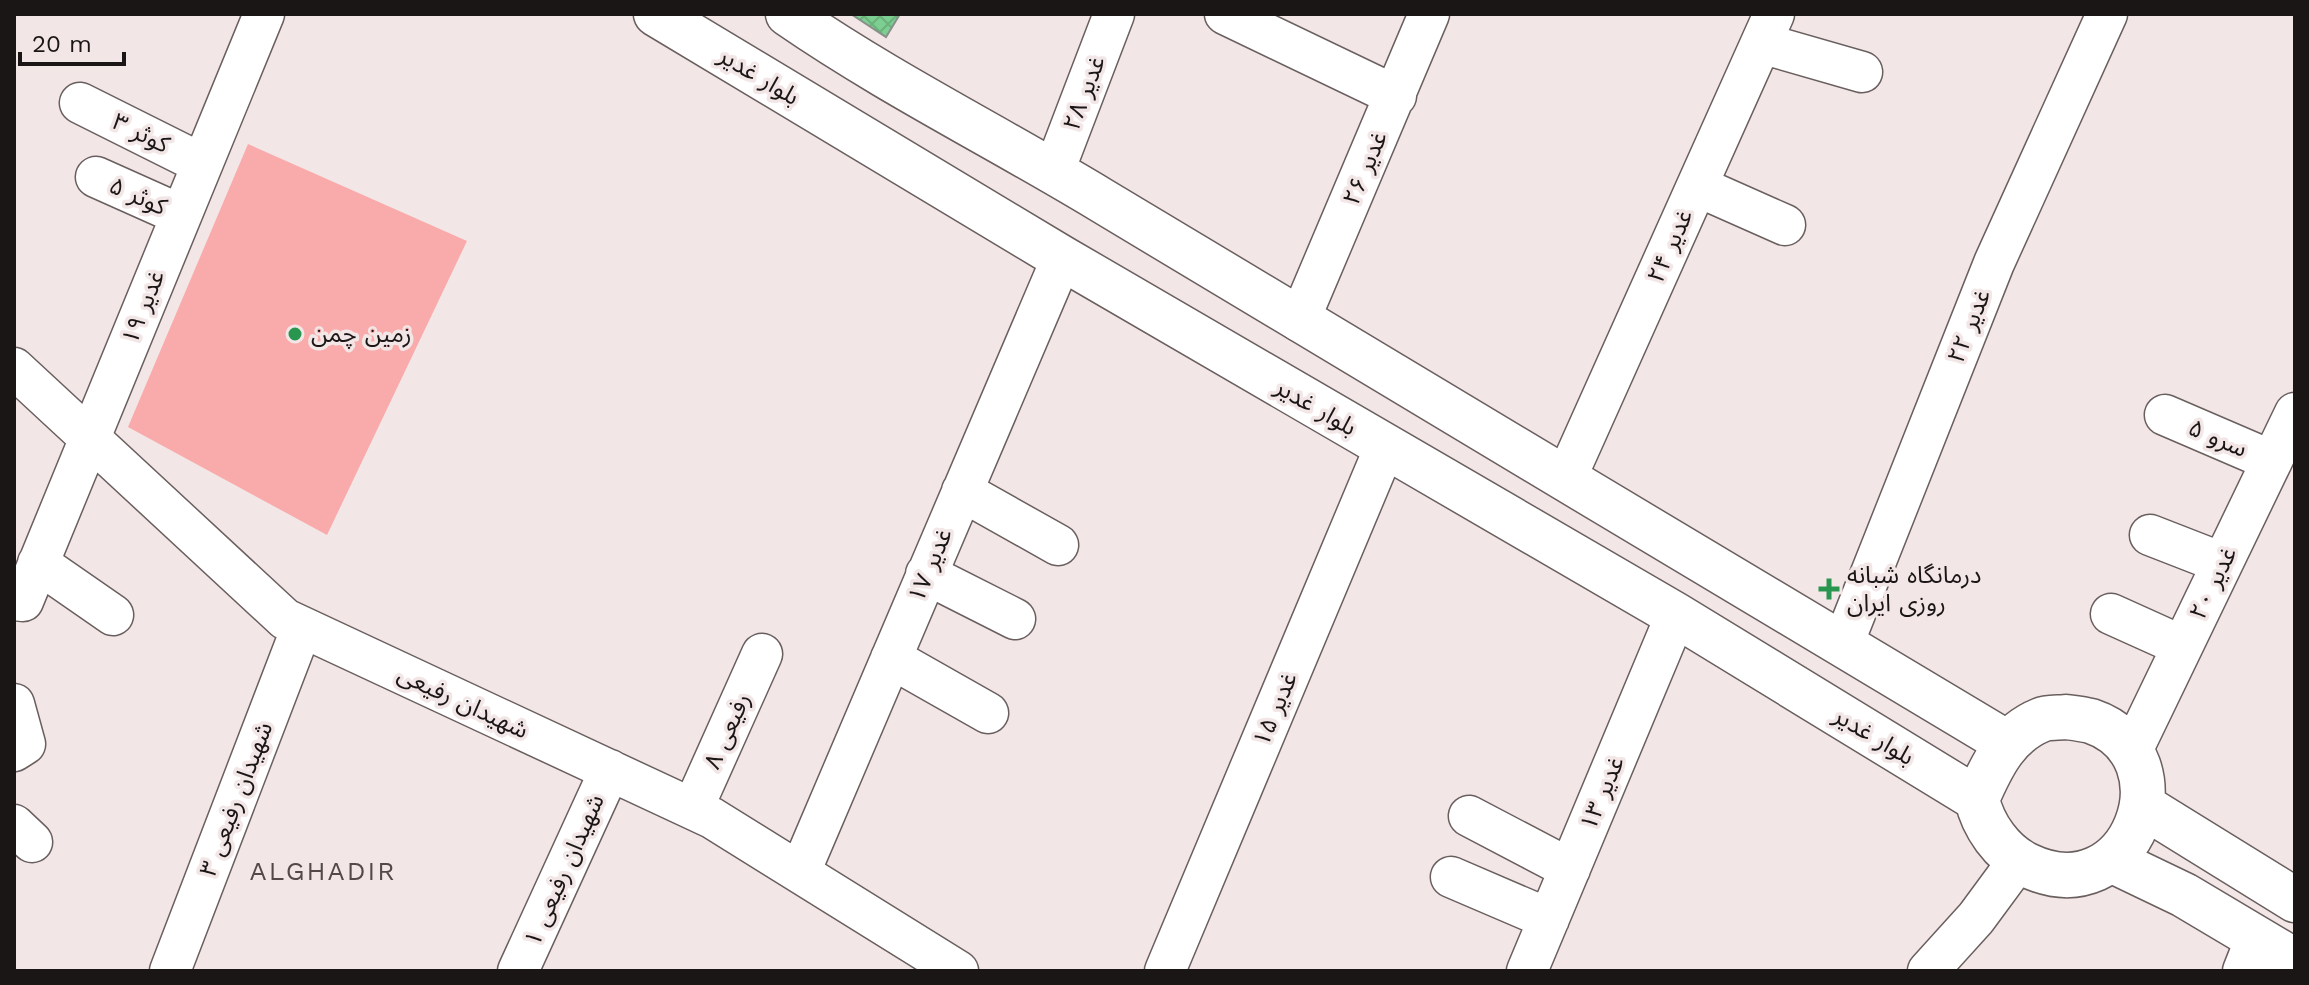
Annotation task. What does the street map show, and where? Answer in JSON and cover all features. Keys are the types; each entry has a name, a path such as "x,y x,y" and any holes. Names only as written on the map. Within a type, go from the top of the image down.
{"main road":[{"name":"بلوار غدیر","path":"656,14 1062,258 1676,615 1977,799"},
{"path":"788,14 851,57 1054,171 1299,321 2007,743"},
{"path":"2066,717 2092,721 2114,734 2131,753 2141,778 2143,806 2127,845 2111,860 2089,871 2065,875 2040,872 2018,861 1988,829 1977,799 1993,762 2007,743 2041,720 2066,717"},
{"path":"2143,806 2295,900"},
{"path":"2111,860 2184,895 2250,955 2295,961"}],"street":[{"name":"۱۹ غدیر","path":"18,600 38,563 264,14"},
{"name":"۲۸ غدیر","path":"1054,171 1114,14"},
{"path":"1225,14 1396,96"},
{"name":"۲۶ غدیر","path":"1299,321 1429,14"},
{"name":"۲۲ غدیر","path":"1843,644 1994,263 2107,14"},
{"path":"1767,28 1862,72"},
{"name":"۲۴ غدیر","path":"1566,478 1767,28"},
{"name":"۳ کوثر","path":"80,103 202,164"},
{"name":"۵ کوثر","path":"96,177 181,215"},
{"path":"1697,186 1785,225"},
{"name":"۱۷ غدیر","path":"800,872 1062,258"},
{"name":"شهیدان رفیعی","path":"14,368 285,619 693,808 958,971"},
{"name":"۲۰ غدیر","path":"2131,753 2295,413"},
{"name":"سرو ۵","path":"2165,415 2272,461"},
{"name":"۱۵ غدیر","path":"1165,971 1385,447"},
{"path":"962,491 1058,545"},
{"path":"2150,535 2222,563"},
{"path":"38,563 113,615"},
{"path":"926,574 1015,619"},
{"path":"2111,614 2182,646"},
{"name":"۱۳ غدیر","path":"1527,971 1676,615"},
{"name":"۳ شهیدان رفیعی","path":"170,971 302,627"},
{"name":"رفیعی ۸","path":"693,808 762,654"},
{"path":"891,658 988,713"},
{"path":"14,704 25,744 14,751"},
{"name":"۱ شهیدان رفیعی","path":"518,971 610,770"},
{"path":"1469,816 1570,869"},
{"path":"1928,971 1976,918 2018,861"},
{"path":"1451,877 1549,919"}],"shaded area":[{"name":"زمین چمن","path":"248,144 467,241 327,535 128,427"}],"building":[{"path":"851,14 900,14 886,37"}],"place":[{"name":"زمین چمن","path":"295,334"},
{"name":"درمانگاه شبانه روزی ایران","path":"1829,589"}],"district":[{"name":"ALGHADIR","path":"323,871"}]}
